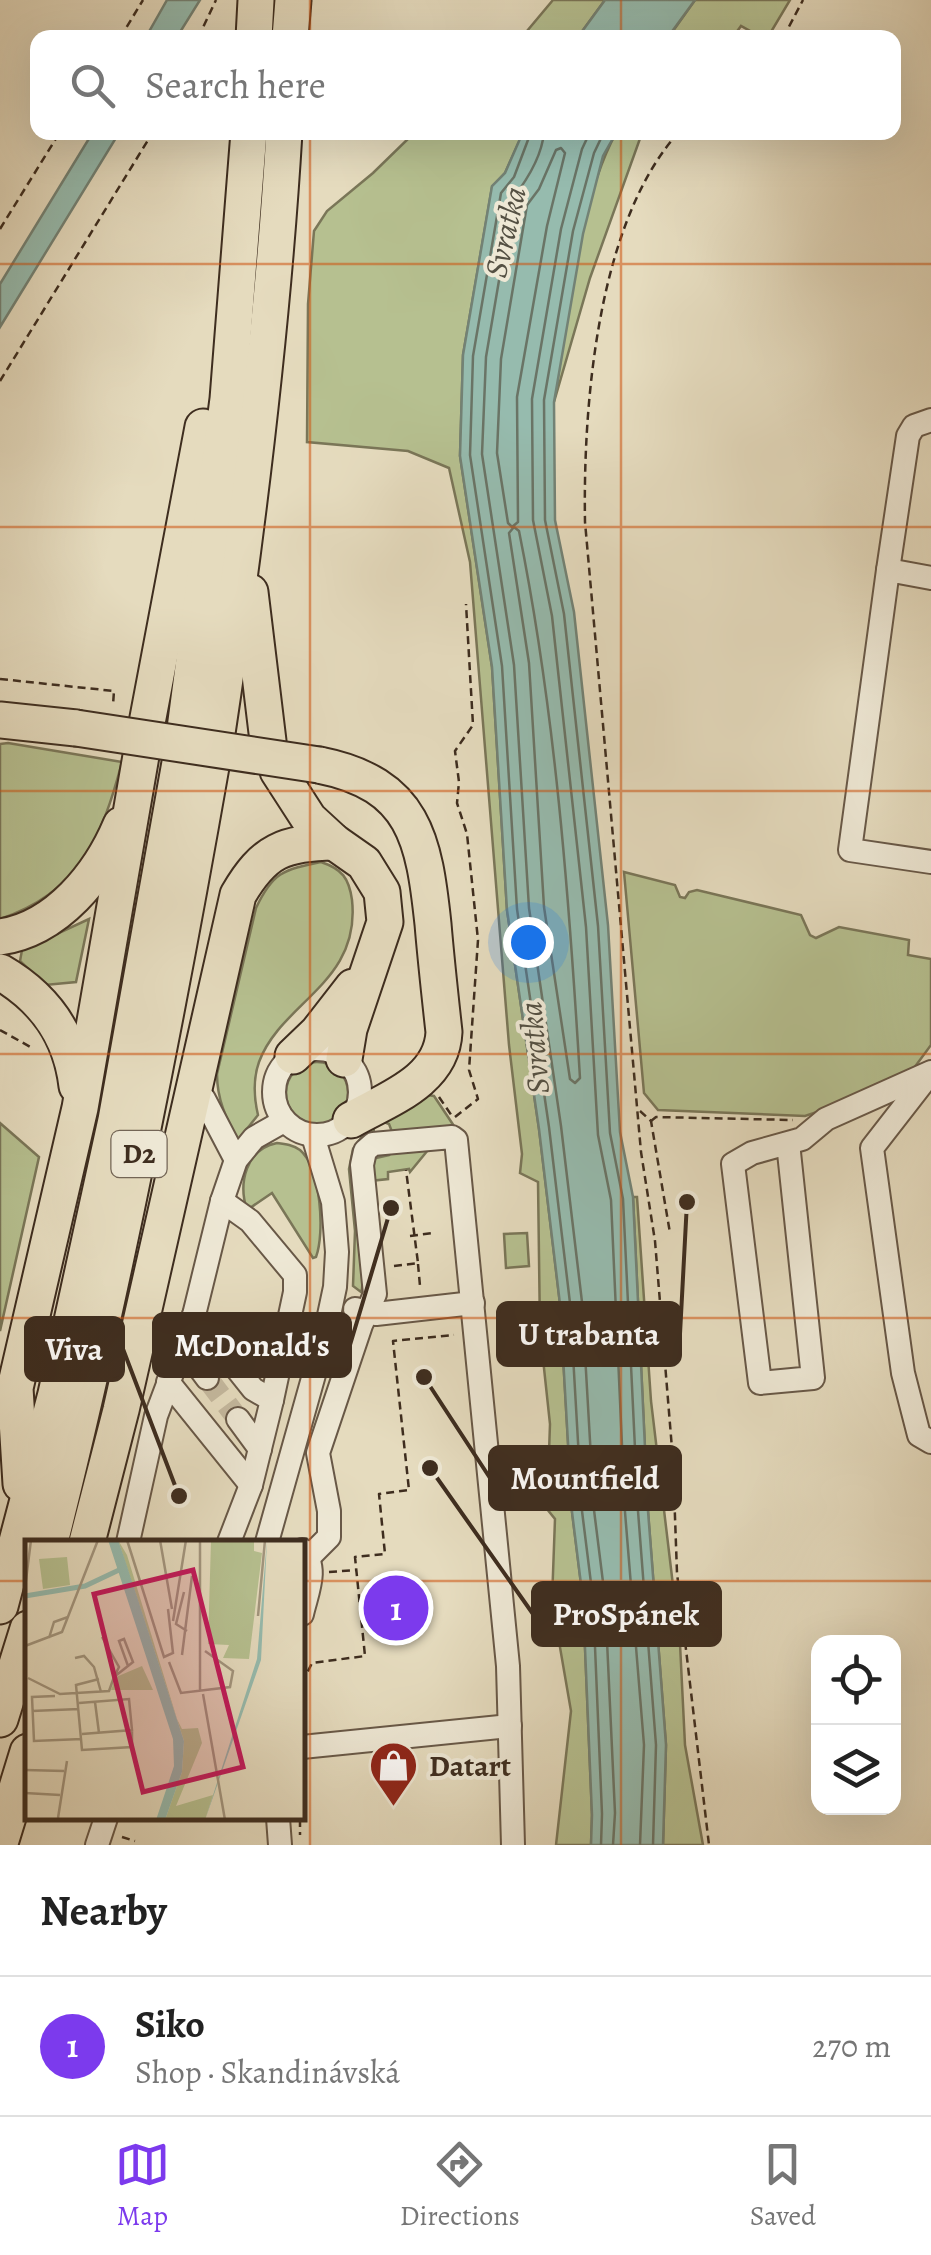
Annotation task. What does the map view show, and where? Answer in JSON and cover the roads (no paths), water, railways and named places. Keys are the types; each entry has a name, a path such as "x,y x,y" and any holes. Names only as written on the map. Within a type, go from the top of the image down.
{"highway":[{"path":"254,30 256,0"},
{"path":"290,30 292,0"},
{"name":"D2","path":"51,1540 86,1400 142,1143 204,749 248,140"},
{"name":"D2","path":"0,1606 56,1394 204,749 245,547 284,140"},
{"path":"22,1520 16,1388 80,1108 143,747 244,226"},
{"path":"245,547 273,756 299,806 334,842 364,863 382,892 384,922 349,1029 351,1068 381,1086 415,1083"},
{"path":"0,720 320,765 353,774 380,788 403,811 420,843 426,866 443,1049 437,1063 415,1083 345,1125"},
{"path":"0,937 24,932 43,922 74,897 112,846 143,747"},
{"path":"183,1135 204,749"},
{"path":"88,1540 121,1410 238,895 266,856 301,843 334,842"},
{"path":"293,1056 318,1032 366,971"},
{"path":"0,972 28,990 59,1025 75,1070 80,1108"},
{"path":"0,1719 25,1639"},
{"path":"1,1844 25,1762"},
{"path":"1,1844 25,1792"}],"street":[{"path":"931,420 914,426 908,436 850,850 931,862"},
{"path":"888,570 931,578"},
{"path":"331,1193 345,1125 360,1099 351,1068 324,1050 303,1051 293,1056 277,1074 274,1086 274,1098 284,1120 313,1136 345,1125"},
{"path":"788,1143 813,1378 760,1382 733,1164 752,1153 802,1139 826,1119 931,1072"},
{"path":"931,1072 872,1148 903,1373 919,1435 931,1442"},
{"path":"204,1099 236,1160"},
{"path":"128,1540 156,1416 194,1315 236,1160 254,1138 284,1120"},
{"path":"305,1601 312,1570 306,1553 329,1536 330,1511 318,1454 375,1294 362,1165 365,1152 373,1144 446,1135 456,1140 508,1666 514,1845"},
{"path":"271,1540 332,1305 337,1252 331,1193 313,1136"},
{"path":"222,1201 250,1221 296,1275 251,1485 229,1540"},
{"path":"332,1305 366,1312 473,1302"},
{"path":"194,1315 253,1389 272,1400"},
{"path":"184,1347 207,1378"},
{"path":"168,1382 251,1485"},
{"path":"238,1420 260,1448"},
{"path":"305,1747 510,1726"},
{"path":"97,1845 105,1820"},
{"path":"278,1820 280,1845"}],"water":[{"path":"167,0 200,0 181,30 150,30"},
{"path":"605,0 695,0 673,30 583,30"},
{"path":"88,140 115,140 0,327 0,284"},
{"name":"Svratka","path":"519,140 612,140 603,156 583,234 554,402 555,520 574,612 608,925 620,1132 633,1197 648,1511 666,1745 663,1845 591,1845 583,1600 572,1512 560,1304 507,910 492,667 460,456 463,355 492,186 505,173"}],"tunnel":[{"path":"207,1378 238,1419"}],"place":[{"name":"U trabanta","path":"687,1202"},
{"name":"McDonald's","path":"391,1208"},
{"name":"Mountfield","path":"424,1377"},
{"name":"ProSpánek","path":"430,1468"},
{"name":"Viva","path":"179,1496"},
{"name":"Siko","path":"396,1608"},
{"name":"Datart","path":"394,1808"}]}
